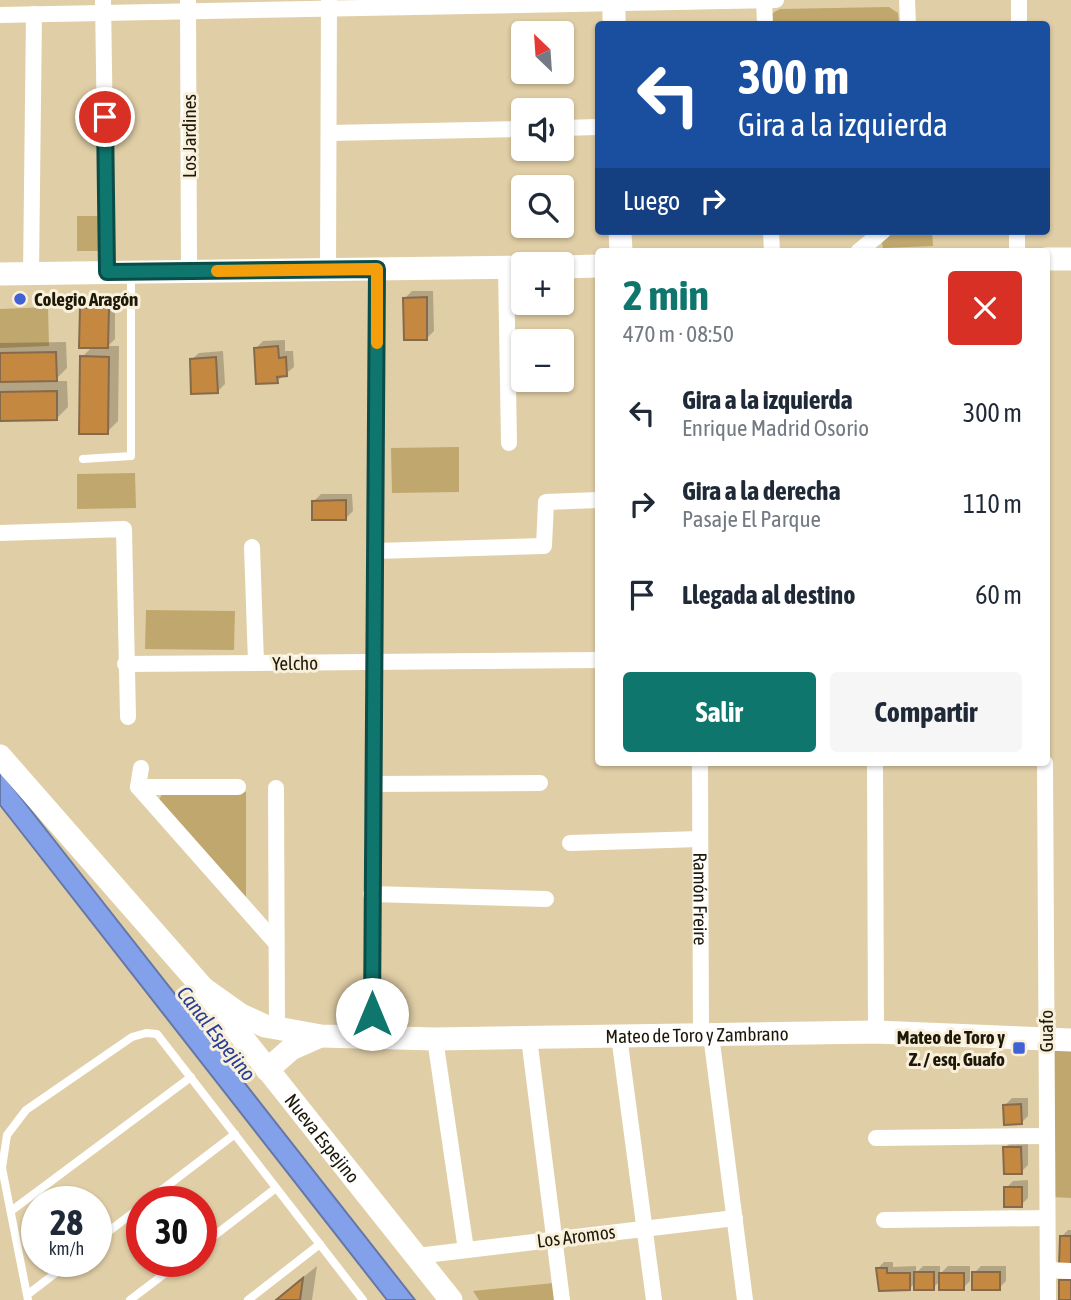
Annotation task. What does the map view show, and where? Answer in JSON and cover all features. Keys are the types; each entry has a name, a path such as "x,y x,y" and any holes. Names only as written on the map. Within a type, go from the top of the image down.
{"street":[{"path":"764,0 765,21"},
{"path":"0,15 104,7 188,6 329,5 614,10 776,0"},
{"path":"907,0 908,21"},
{"path":"1019,0 1019,21"},
{"path":"328,270 329,5"},
{"name":"Los Jardines","path":"188,6 189,271"},
{"path":"104,7 107,272"},
{"path":"31,274 34,14"},
{"path":"574,128 595,127"},
{"path":"329,133 511,129"},
{"path":"863,248 878,235"},
{"path":"1050,259 1071,259"},
{"path":"574,267 595,266"},
{"path":"0,274 511,267"},
{"path":"372,1038 377,269"},
{"path":"509,443 513,315"},
{"path":"376,551 544,545 546,502 595,500"},
{"path":"0,533 124,529 128,717"},
{"path":"252,547 256,663"},
{"name":"Yelcho","path":"125,664 595,660"},
{"name":"Nueva Espejino","path":"0,756 203,988 451,1300"},
{"name":"Ramón Freire","path":"700,766 706,1035 745,1300"},
{"path":"875,766 876,1032"},
{"name":"Guafo","path":"1045,766 1048,1300"},
{"path":"138,787 141,768"},
{"path":"373,784 540,783"},
{"path":"138,787 237,787"},
{"path":"138,787 276,943"},
{"path":"263,1065 262,1049 276,1037 277,1030 276,788"},
{"path":"570,843 700,839"},
{"path":"371,894 546,899"},
{"name":"Mateo de Toro y Zambrano","path":"203,988 241,1015 277,1030 321,1036 435,1039 876,1032 1071,1040"},
{"name":"Mateo de Toro y Zambrano","path":"263,1065 321,1036"},
{"path":"619,1036 654,1300"},
{"path":"529,1038 562,1300"},
{"path":"435,1039 466,1250"},
{"path":"876,1138 1047,1136"},
{"name":"Los Aromos","path":"416,1256 735,1218"},
{"path":"884,1220 1047,1218"},
{"path":"1048,1270 1071,1271"}],"lane":[{"path":"83,458 131,456 131,272"},
{"path":"27,1298 2,1168 7,1135 26,1110 132,1037 146,1032 158,1034 363,1300"},
{"path":"12,1211 191,1077"},
{"path":"167,1186 235,1134"},
{"path":"217,1233 276,1188"},
{"path":"112,1229 126,1218"},
{"path":"248,1300 320,1244"},
{"path":"27,1298 52,1277"},
{"path":"130,1300 160,1277"}],"shaded area":[{"path":"889,7 898,13 899,21 770,21 771,14 780,9"},
{"path":"77,216 101,216 101,251 77,251"},
{"path":"888,235 932,235 933,246 883,248 882,243"},
{"path":"48,307 49,346 0,348 0,309"},
{"path":"459,447 459,492 392,493 391,448"},
{"path":"135,473 136,508 77,509 77,474"},
{"path":"146,610 235,611 234,650 145,649"},
{"path":"246,792 246,899 158,801 163,793"},
{"path":"1071,1046 1071,1198 1052,1197 1053,1051"},
{"path":"554,1283 555,1300 479,1300 473,1291"}],"water":[{"path":"0,771 415,1300 387,1300 0,805"}],"building":[{"path":"427,297 427,340 404,340 403,298"},
{"path":"80,308 109,308 108,348 79,348"},
{"path":"278,346 279,358 286,357 287,376 277,377 278,383 256,384 254,348"},
{"path":"56,352 57,381 0,382 0,353"},
{"path":"80,356 109,357 108,434 79,434"},
{"path":"216,357 218,393 191,394 190,359"},
{"path":"57,391 57,420 0,421 0,392"},
{"path":"346,500 346,520 312,520 312,501"},
{"path":"1021,1104 1022,1124 1004,1125 1003,1105"},
{"path":"1003,1147 1021,1147 1022,1174 1004,1174"},
{"path":"1004,1187 1022,1187 1022,1207 1004,1207"},
{"path":"1060,1236 1071,1236 1071,1267 1059,1266"},
{"path":"876,1268 887,1268 887,1273 910,1273 910,1290 879,1291"},
{"path":"914,1272 934,1272 934,1290 914,1290"},
{"path":"972,1272 1000,1272 1000,1290 972,1290"},
{"path":"939,1273 964,1273 964,1290 939,1290"},
{"path":"303,1278 300,1300 276,1300"},
{"path":"1059,1280 1071,1280 1071,1300 1059,1300"}],"slow traffic":[{"path":"217,271 377,269 377,343"}],"place":[{"name":"Colegio Aragón","path":"20,299"},
{"name":"Mateo de Toro y Z. / esq. Guafo","path":"1019,1048"}],"route":[{"path":"105,117 107,272 377,269 372,1014"}],"water label":[{"name":"Canal Espejino","path":"217,1033"}]}
